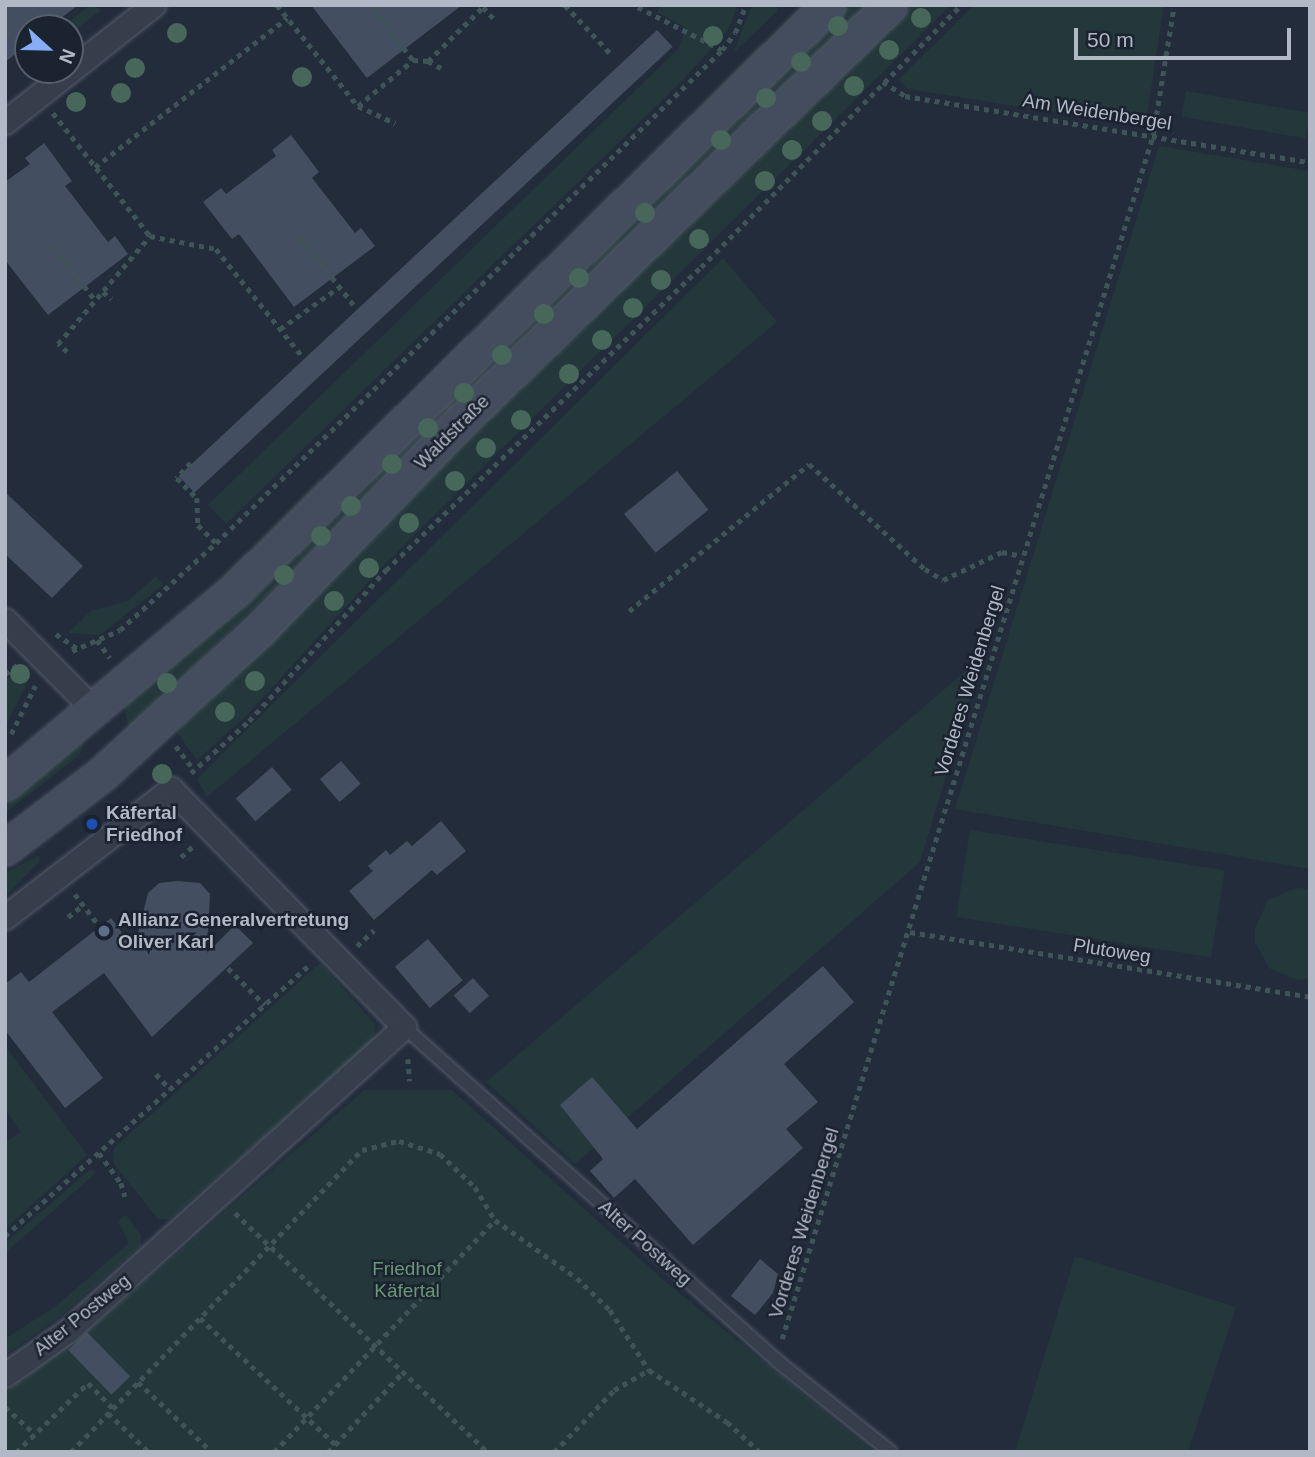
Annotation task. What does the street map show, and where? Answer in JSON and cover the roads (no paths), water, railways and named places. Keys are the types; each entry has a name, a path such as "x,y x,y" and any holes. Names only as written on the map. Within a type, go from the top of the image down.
{"main road":[{"path":"5,783 95,711 233,592 828,5"},
{"name":"Waldstraße","path":"5,848 103,773 261,629 454,428 890,5"},
{"path":"95,711 104,730 103,773"}],"street":[{"path":"5,122 153,5"},
{"path":"5,620 95,711"},
{"name":"Alter Postweg","path":"5,917 172,789 326,950 404,1027 220,1196 67,1331 5,1375"}],"lane":[{"name":"Alter Postweg","path":"404,1027 776,1360 891,1452"}],"place":[{"name":"Käfertal Friedhof","path":"92,824"},
{"name":"Allianz Generalvertretung Oliver Karl","path":"104,931"}],"park label":[{"name":"Friedhof Käfertal","path":"407,1280"}]}
